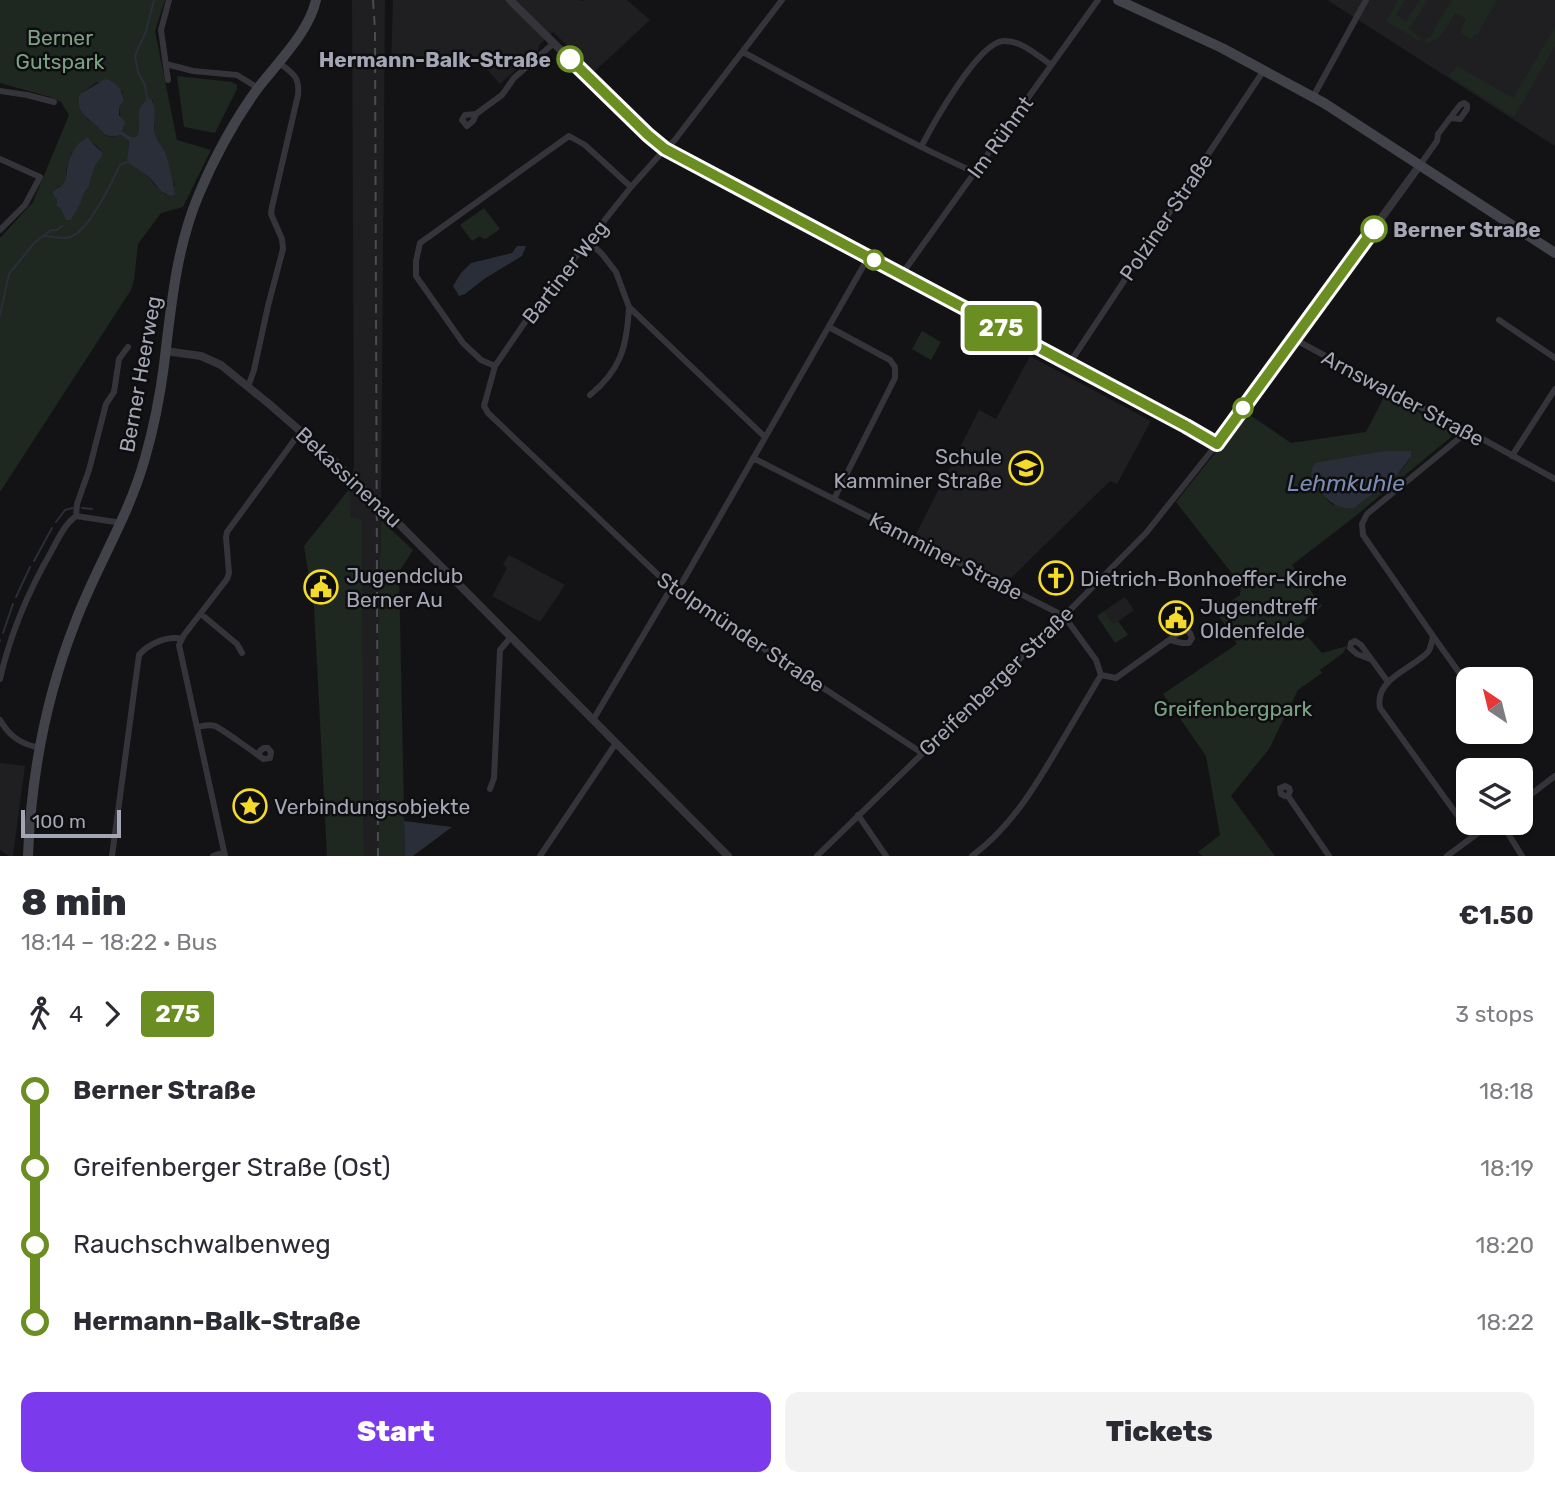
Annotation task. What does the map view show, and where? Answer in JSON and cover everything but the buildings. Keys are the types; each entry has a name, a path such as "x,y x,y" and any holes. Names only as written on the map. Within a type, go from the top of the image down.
{"main road":[{"name":"Berner Heerweg","path":"27,856 32,799 52,694 74,625 122,523 140,477 158,408 179,260 196,200 226,138 258,88 308,22 316,0"},
{"path":"1118,0 1182,28 1313,97 1555,253"}],"street":[{"path":"169,0 160,30 169,80"},
{"path":"510,0 665,149 1217,444"},
{"name":"Bartiner Weg","path":"484,406 495,366 534,309 631,187 674,141 782,0"},
{"name":"Im Rühmt","path":"902,274 1098,0"},
{"path":"1313,97 1366,0"},
{"path":"921,147 940,111 985,51 1005,41 1020,44 1051,65"},
{"path":"476,114 502,95 514,78 554,43"},
{"path":"743,52 921,147 974,172"},
{"path":"248,387 282,251 282,239 271,214 299,86 294,75 278,62"},
{"path":"166,64 193,71 237,75 258,88"},
{"name":"Polziner Straße","path":"1069,364 1264,69"},
{"path":"0,91 54,102"},
{"path":"1420,165 1450,118"},
{"path":"495,366 481,360 463,343 416,276 420,243 569,136 585,145 631,187"},
{"path":"0,159 40,177 25,205 0,230"},
{"name":"Greifenberger Straße","path":"817,856 1146,533 1217,444 1420,165"},
{"path":"589,241 616,272 629,307 626,342 619,363 605,383 590,395"},
{"path":"593,720 667,595 683,581 868,258"},
{"path":"629,307 765,437"},
{"path":"1499,320 1555,358"},
{"path":"830,327 890,360 895,367 895,378 834,499"},
{"name":"Arnswalder Straße","path":"1294,339 1555,479"},
{"path":"76,516 77,504 106,404 114,392 119,359 128,347"},
{"name":"Bekassinenau","path":"166,351 216,361 301,431 354,480 728,856"},
{"path":"1512,456 1555,389"},
{"name":"Stolpmünder Straße","path":"484,406 488,413 673,589 922,753"},
{"path":"213,856 225,854 179,645 227,579 227,532 301,431"},
{"path":"1456,668 1363,534 1362,524 1367,514 1468,431"},
{"name":"Kamminer Straße","path":"753,458 1064,616"},
{"path":"0,679 24,605 67,523 76,516 122,523"},
{"path":"201,614 237,644 242,653"},
{"path":"972,856 994,838 1021,807 1101,675 1096,660 1064,616"},
{"path":"1433,636 1430,650 1388,682 1381,690 1378,703 1473,837"},
{"path":"112,856 139,655 151,644 176,637 181,639"},
{"path":"490,789 494,778 500,650 510,638"},
{"path":"1101,675 1116,678 1170,640"},
{"path":"1370,659 1388,682"},
{"path":"0,720 21,743 40,748"},
{"path":"197,727 208,725 220,728 250,751 259,754"},
{"path":"540,856 616,743"},
{"path":"1533,793 1555,776"},
{"path":"1287,796 1329,856"},
{"path":"858,815 886,856"},
{"path":"1447,856 1476,835"},
{"path":"1509,835 1522,856"}],"shaded area":[{"path":"352,0 385,0 378,856 364,856 362,519 350,517 350,488 354,466"},
{"path":"393,0 627,0 650,20 594,72 553,32 539,45 538,51 500,84 483,65 391,65"},
{"path":"1327,0 1555,0 1555,146"},
{"name":"Schule Kamminer Straße","path":"1030,356 1151,421 1117,484 1110,481 1007,582 915,536 979,410 996,419"},
{"path":"509,555 565,585 540,622 492,596 507,568 503,564"},
{"path":"1125,597 1134,610 1113,625 1104,611"},
{"path":"0,763 25,766 13,856 0,850"}],"green space":[{"name":"Berner Gutspark","path":"0,0 165,0 155,31 177,140 211,150 183,207 161,213 138,244 131,290 0,492 0,238 33,202 69,115 61,102 0,83","holes":["97,82 122,91 124,101 119,107 122,131 129,136 135,137 138,134 140,109 146,102 153,100 155,134 165,151 175,185 166,195 135,167 128,150 129,141 121,135 107,136 87,119 80,94","83,139 98,147 103,155 95,166 81,202 65,215 56,206 57,200 53,191 63,184 71,154"]},
{"path":"1398,0 1405,0 1396,15 1406,21 1420,0 1428,0 1409,29 1421,38 1419,41 1386,21"},
{"path":"1450,0 1497,0 1477,35 1471,40 1460,32 1466,19 1455,13 1435,40 1424,43 1435,30"},
{"path":"1555,27 1555,46 1514,117 1449,76 1457,66 1513,98"},
{"path":"177,76 232,82 237,85 215,133 184,127"},
{"path":"484,208 500,229 486,239 480,236 472,241 460,225"},
{"path":"922,331 941,342 931,360 912,349"},
{"name":"Greifenbergpark","path":"1385,395 1451,429 1451,437 1292,565 1322,606 1298,626 1322,653 1347,646 1343,653 1320,670 1322,673 1298,690 1269,749 1231,796 1275,856 1202,856 1198,852 1220,835 1206,756 1163,694 1237,644 1216,611 1240,595 1241,585 1176,502 1247,413 1291,443 1366,432","holes":["1384,451 1411,451 1411,457 1404,468 1386,483 1333,505 1311,478"]},
{"path":"350,488 350,517 362,519 364,856 327,856 314,607 304,546"},
{"path":"381,520 413,550 399,572 405,856 378,856"},
{"path":"1104,611 1113,624 1118,621 1128,635 1115,643 1097,616"}],"water":[{"path":"105,79 116,84 122,93 124,101 119,107 119,115 125,122 122,131 129,136 135,137 138,134 140,109 145,101 151,98 155,131 165,151 175,194 171,196 162,192 148,176 127,162 129,141 121,135 106,134 82,112 80,94"},
{"path":"88,137 103,155 95,166 89,186 71,220 66,220 61,209 56,206 57,200 53,191 65,181 74,150"},
{"path":"517,246 526,246 522,256 459,296 453,286 471,263 512,253"},
{"name":"Lehmkuhle","path":"1384,451 1411,451 1411,457 1396,476 1354,508 1333,504 1311,478 1315,463"},
{"path":"404,821 452,827 413,856 405,856"}],"waterway":[{"path":"147,99 135,56 146,31 154,0"},
{"path":"43,236 64,238 77,233 99,206 120,165 127,162"},
{"path":"0,315 9,274 34,243 51,230 62,226"},
{"path":"56,522 65,510 73,508"},
{"path":"82,508 92,509"},
{"path":"34,561 52,528"},
{"path":"16,597 30,567"},
{"path":"3,633 13,604"}],"railway":[{"path":"373,0 378,856"}],"bus line":[{"name":"275","path":"570,59 665,149 1217,444 1374,229"}],"place":[{"name":"Hermann-Balk-Straße","path":"570,59"},
{"name":"Berner Straße","path":"1374,229"},
{"name":"Schule Kamminer Straße","path":"1026,468"},
{"name":"Dietrich-Bonhoeffer-Kirche","path":"1056,578"},
{"name":"Jugendclub Berner Au","path":"321,587"},
{"name":"Jugendtreff Oldenfelde","path":"1176,618"},
{"name":"Verbindungsobjekte","path":"250,806"}]}
